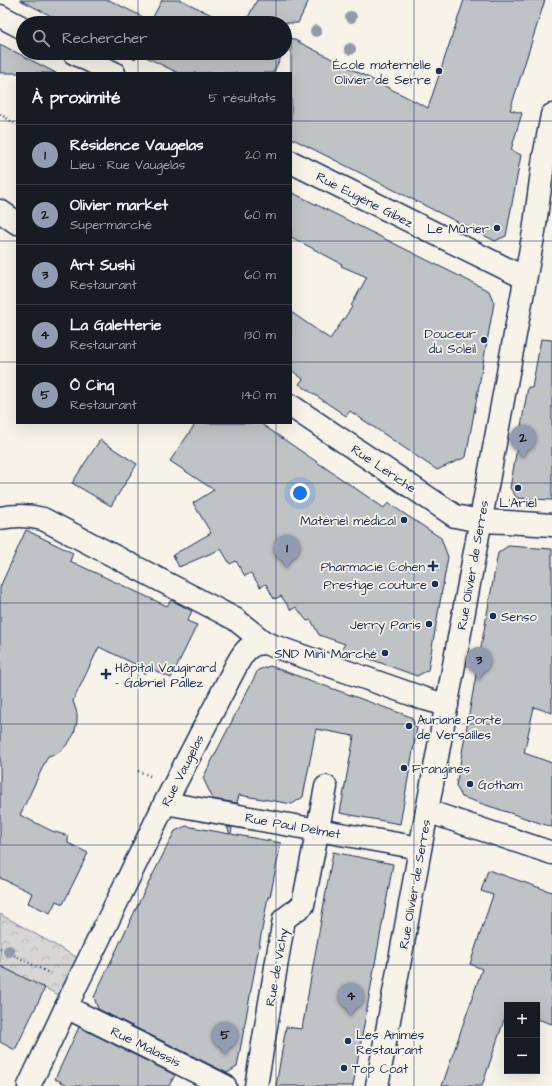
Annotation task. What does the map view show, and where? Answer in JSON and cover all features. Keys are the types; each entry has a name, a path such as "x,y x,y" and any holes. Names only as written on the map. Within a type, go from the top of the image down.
{"street":[{"path":"0,16 16,24"},
{"path":"88,60 112,72"},
{"name":"Rue Olivier de Serres","path":"377,1086 548,158 552,115"},
{"name":"Rue Eugène Gibez","path":"292,162 525,278"},
{"path":"0,211 16,222"},
{"name":"Rue Leriche","path":"292,407 455,516 480,521 552,525"},
{"path":"0,518 9,516 42,518 235,619 265,642 425,699 447,705"},
{"name":"Rue Vaugelas","path":"29,1086 165,803 244,652 249,647 257,643 265,642"},
{"name":"Rue de Vichy","path":"256,1086 284,919 303,905 326,787"},
{"name":"Rue Paul Delmet","path":"165,803 420,848"},
{"path":"427,812 552,853"},
{"name":"Rue Malassis","path":"66,1007 225,1086"}],"path":[{"path":"0,114 16,124"},
{"path":"0,948 58,977"}],"green space":[{"path":"0,914 78,958 59,995 0,966"}],"building":[{"path":"20,0 109,0 141,16 51,16"},
{"path":"162,0 181,0 214,16 154,16"},
{"path":"257,0 309,0 298,23 292,23 292,16 249,16"},
{"path":"464,0 545,0 510,110 522,113 511,150 521,155 506,236 495,241 292,139 292,39 428,108"},
{"path":"0,44 16,52 16,60 31,60 54,72 16,72 0,73"},
{"path":"152,60 280,60 274,72 176,72"},
{"path":"292,192 489,291 494,303 466,457 437,470 350,411 346,416 299,384 303,379 292,371 292,313 330,339 352,307 351,306 367,277 341,266 342,264 292,238"},
{"path":"541,339 552,340 552,500 517,498 510,488 528,387 532,388"},
{"path":"195,424 261,424 384,508 388,503 441,538 448,557 428,670 417,676 342,649 345,644 319,635 311,620 307,621 296,607 291,610 281,596 274,599 266,584 260,587 251,573 245,576 236,561 230,564 221,549 179,567 173,555 211,533 193,503 214,490 170,461"},
{"path":"100,440 137,464 111,506 72,483"},
{"path":"26,530 73,553 70,561 167,606 171,600 192,611 187,621 197,625 171,678 154,670 143,674 137,665 99,647 73,701 77,713 77,722 74,734 62,750 56,754 48,756 20,815 52,831 68,836 68,843 88,853 63,904 56,901 50,913 28,903 32,893 0,878 0,587"},
{"path":"508,546 552,549 552,713 534,707 524,753 552,763 552,827 462,797 456,786 498,553"},
{"path":"270,666 411,717 417,728 400,824 340,813 354,736 316,729 303,797 292,804 239,795 237,803 213,799 203,778 258,670"},
{"path":"186,826 230,834 227,827 232,828 231,834 281,843 270,897 268,897 237,1067 227,1073 98,1009 94,997 175,831"},
{"path":"333,852 393,864 353,1086 276,1086 286,1027 302,1029"},
{"path":"488,870 552,892 552,1024 540,1020 540,1002 504,1002 504,1020 482,1086 442,1086 482,969 470,964 493,895 481,891"},
{"path":"0,966 45,988 15,1050 0,1042"},
{"path":"79,1027 175,1075 169,1086 70,1086 55,1079"}],"place":[{"name":"École maternelle Olivier de Serre","path":"439,71"},
{"name":"Le Mûrier","path":"497,228"},
{"name":"Douceur du Soleil","path":"484,340"},
{"name":"Olivier market","path":"523,458"},
{"name":"L'Ariel","path":"518,488"},
{"name":"Matériel médical","path":"404,520"},
{"name":"Pharmacie Cohen","path":"433,566"},
{"name":"Résidence Vaugelas","path":"287,568"},
{"name":"Prestige couture","path":"435,584"},
{"name":"Senso","path":"493,616"},
{"name":"Jerry Paris","path":"429,624"},
{"name":"SND Mini Marché","path":"385,653"},
{"name":"Hôpital Vaugirard - Gabriel Pallez","path":"106,674"},
{"name":"Art Sushi","path":"479,680"},
{"name":"Auriane Porte de Versailles","path":"409,726"},
{"name":"Frangines","path":"404,768"},
{"name":"Gotham","path":"470,784"},
{"name":"La Galetterie","path":"351,1016"},
{"name":"Les Animés Restaurant","path":"348,1041"},
{"name":"Ô Cinq","path":"225,1055"},
{"name":"Top Coat","path":"344,1068"}]}
